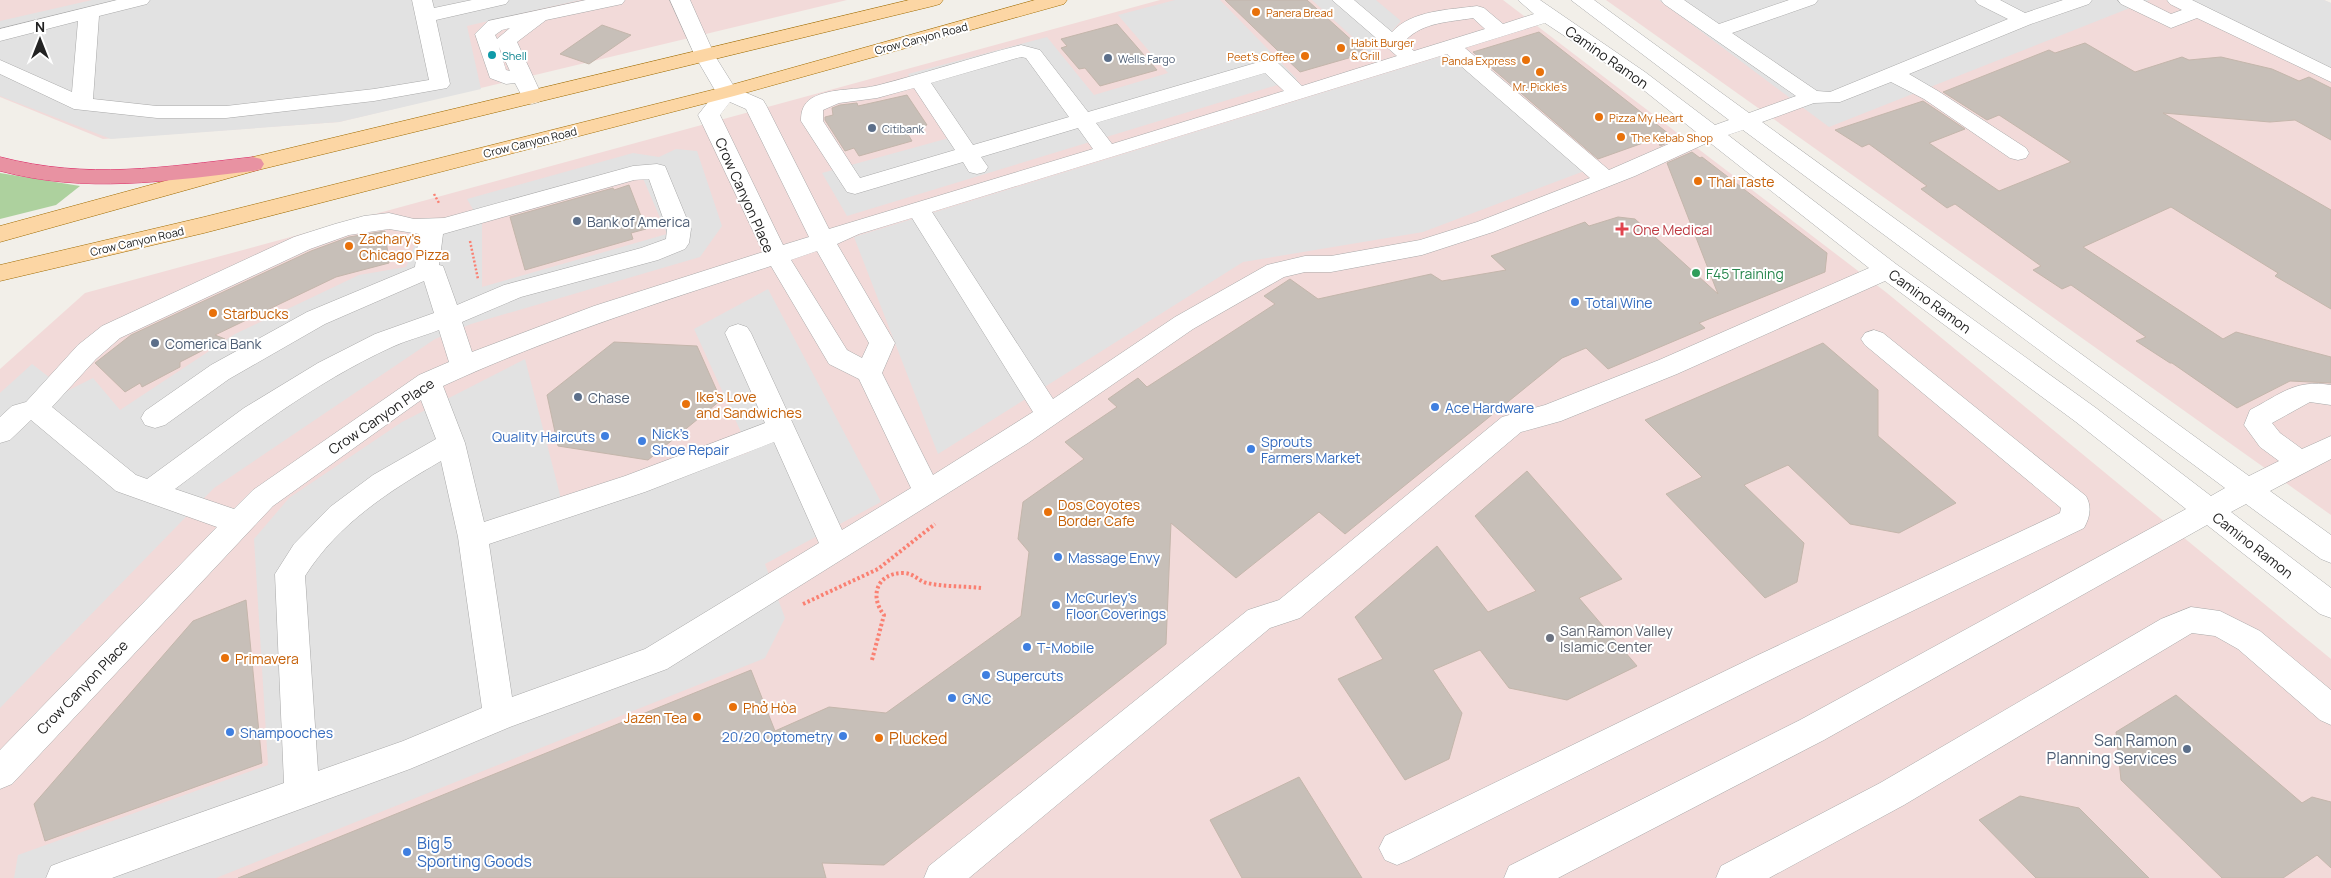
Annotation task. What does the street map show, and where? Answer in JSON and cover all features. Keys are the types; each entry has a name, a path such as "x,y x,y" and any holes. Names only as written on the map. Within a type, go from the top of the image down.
{"highway":[{"path":"0,164 18,170 54,176 96,178 253,164"}],"main road":[{"path":"0,234 253,164 933,0"},
{"name":"Crow Canyon Road","path":"0,273 204,225 726,92 1057,0"}],"street":[{"path":"0,35 140,0"},
{"path":"0,66 82,104 157,112 226,112 374,95 440,84 423,8 499,0"},
{"path":"532,98 522,75 506,78 497,74 485,34 490,28 502,23 614,0"},
{"path":"680,0 705,56 726,92 755,105 823,240 882,343 869,373"},
{"path":"1342,0 1412,59"},
{"path":"1396,45 1388,32 1388,20 1394,16 1446,0"},
{"name":"Camino Ramon","path":"1528,0 1548,16 1638,76 1710,134 1887,270 2086,415 2331,604"},
{"path":"1581,0 2331,551"},
{"path":"1671,0 1812,97"},
{"path":"1717,32 1808,0"},
{"path":"1985,0 2024,20"},
{"path":"64,878 302,794 410,754 499,716 656,659 1049,415 1184,323 1276,270 1305,264 1331,264 1422,247 1485,227 1605,180 1710,134 1812,97 1833,98 2024,20 2082,0"},
{"path":"2128,0 2171,22 2198,10"},
{"path":"2177,0 2331,76"},
{"path":"1396,45 1396,39 1407,26 1447,16 1476,6 1500,31"},
{"path":"82,104 89,12"},
{"path":"926,492 869,373 838,357 776,255 851,229 1298,94 1548,16"},
{"path":"1451,47 1605,180"},
{"path":"1107,152 1083,120 1033,54 1021,51 877,92 858,93 824,101 814,107 811,113 812,121 855,187 968,154 1083,120 1269,65 1298,94"},
{"path":"1893,74 1931,95 2018,153"},
{"path":"918,79 990,187"},
{"name":"Crow Canyon Place","path":"0,773 264,498 428,382 463,366 603,312 776,255 709,115 726,92"},
{"path":"0,433 22,413 35,409 86,352 111,332 302,243 364,224 389,221 414,228 432,228 633,173 657,171 679,229 677,243 649,254 513,291 448,318 384,340 327,370 254,415 150,492"},
{"path":"918,209 1049,415"},
{"path":"426,273 432,228"},
{"path":"942,878 1259,619 1289,609 1512,424 1551,414 1659,370 1887,270"},
{"path":"155,418 220,372 316,318 421,273 434,272 463,366"},
{"path":"738,334 836,548"},
{"path":"1397,848 1778,661 2074,520 2076,504 1874,339"},
{"path":"428,382 451,443 473,537 499,716"},
{"path":"2299,461 2270,440 2258,425 2260,417 2305,393 2313,392 2331,395"},
{"path":"35,409 55,423 126,483 240,523"},
{"path":"473,537 635,484 781,428"},
{"path":"302,794 290,574 302,553 368,493 395,474 451,443"},
{"path":"1522,878 1812,730 2208,510 2331,446"},
{"path":"1734,878 1892,794 2172,628 2191,620 2220,624 2249,640 2331,710"}],"path":[{"path":"470,240 480,284"},
{"path":"802,604 878,569 935,524"},
{"path":"878,569 885,576"},
{"path":"872,660 884,615 878,609 875,598 877,586 885,576 898,574 915,576 924,583 981,588"}],"shaded area":[{"path":"0,0 847,0 339,122 103,139 0,97"},
{"path":"92,0 580,0 467,26 481,89 339,122 111,139 0,96 0,21"},
{"path":"1160,0 1503,0 1887,293 2331,659 2331,878 0,878 0,369 85,293"},
{"path":"1175,0 1220,0 1297,79 847,216 822,173 949,138 908,74 1047,37 1094,95 1168,73 1118,15"},
{"path":"1312,0 1376,0 1401,21 1371,54"},
{"path":"1606,0 2324,0 2331,3 2331,515"},
{"path":"1659,0 2150,0 1829,127"},
{"path":"2169,0 2324,0 2331,3 2331,82"},
{"path":"1449,54 1587,170 1423,232 1243,262 938,454 854,237"},
{"path":"676,149 697,151 722,226 700,257 471,324 435,339 214,488 0,708 0,393 32,364 67,391 93,378 120,410 235,334 359,275 406,267 422,225 474,211 467,199 633,153 659,157","holes":["642,176 667,234 482,287 482,223"]},
{"path":"768,289 881,502 765,564 785,618 765,658 216,878 14,878 18,855 268,765 254,539 289,498 402,422 525,359 566,518 750,452 694,329"}],"green space":[{"path":"0,173 80,186 56,205 0,219"}],"building":[{"path":"1225,0 1307,0 1366,53 1300,72"},
{"name":"Wells Fargo","path":"1117,24 1157,70 1100,86 1085,68 1079,69 1061,48 1067,46 1061,39"},
{"path":"602,25 631,35 589,64 560,54"},
{"path":"1539,32 1676,139 1660,146 1657,138 1598,159 1473,52"},
{"path":"2085,43 2135,72 2182,57 2189,60 2221,57 2272,69 2299,81 2309,77 2331,88 2331,140 2295,120 2270,122 2163,113 2331,210 2331,309 2275,276 2278,273 2171,207 2083,247 2223,339 2236,332 2331,357 2331,383 2290,381 2237,408 2172,363 2136,341 2146,337 2071,285 2062,289 2033,270 2041,266 1955,204 1947,208 1921,189 1927,186 1869,144 1862,147 1835,130 1923,101 1965,129 1929,143 1999,191 2071,162 1999,115 1987,120 1943,92 2049,50 2055,53"},
{"name":"Citibank","path":"907,95 927,125 906,131 912,141 859,156 854,148 845,151 825,120 825,117 833,115 832,108 840,105 857,103 858,106"},
{"path":"1692,152 1700,158 1702,157 1827,253 1825,272 1699,323 1705,328 1608,369 1586,348 1562,358 1345,534 1319,512 1236,578 1171,523 1166,644 884,865 822,863 826,878 238,878 751,670 775,731 829,707 886,713 1021,616 1029,552 1018,539 1023,502 1084,459 1065,442 1117,407 1108,399 1138,378 1147,387 1275,304 1264,296 1290,279 1318,299 1431,274 1442,281 1506,270 1491,256 1585,222 1589,226 1618,217 1635,219 1718,294 1667,163"},
{"name":"Bank of America","path":"629,185 646,229 631,233 633,239 525,270 510,217"},
{"path":"385,231 389,263 336,277 215,335 225,339 180,362 180,367 142,387 140,383 125,392 95,363 131,335 311,251 349,237"},
{"path":"614,342 697,346 721,400 648,460 558,446 547,395"},
{"path":"1823,343 1878,390 1878,436 1956,503 1899,533 1850,524 1788,465 1744,485 1804,543 1797,582 1765,598 1666,494 1702,477 1645,420"},
{"path":"1527,471 1622,579 1579,598 1637,666 1567,700 1509,688 1480,650 1433,670 1462,713 1449,759 1405,780 1338,679 1383,659 1355,617 1437,546 1488,612 1536,591 1475,516"},
{"path":"246,600 262,763 45,841 34,804 193,621"},
{"path":"2176,695 2302,803 2312,797 2331,802 2331,868 2317,855 2283,878 2222,878 2121,780 2116,732"},
{"path":"1299,777 1362,878 1242,878 1210,820"},
{"path":"2020,796 2079,808 2149,878 2036,878 1979,820"}],"place":[{"name":"Panera Bread","path":"1256,12"},
{"name":"Habit Burger & Grill","path":"1341,48"},
{"name":"Shell","path":"492,55"},
{"name":"Peet's Coffee","path":"1305,56"},
{"name":"Wells Fargo","path":"1108,58"},
{"name":"Panda Express","path":"1526,60"},
{"name":"Mr. Pickle's","path":"1540,72"},
{"name":"Pizza My Heart","path":"1599,117"},
{"name":"Citibank","path":"872,128"},
{"name":"The Kebab Shop","path":"1621,137"},
{"name":"Thai Taste","path":"1698,181"},
{"name":"Bank of America","path":"577,221"},
{"name":"One Medical","path":"1622,229"},
{"name":"Zachary's Chicago Pizza","path":"349,246"},
{"name":"F45 Training","path":"1696,273"},
{"name":"Total Wine","path":"1575,302"},
{"name":"Starbucks","path":"213,313"},
{"name":"Comerica Bank","path":"155,343"},
{"name":"Chase","path":"578,397"},
{"name":"Ike's Love and Sandwiches","path":"686,404"},
{"name":"Ace Hardware","path":"1435,407"},
{"name":"Quality Haircuts","path":"605,436"},
{"name":"Nick’s Shoe Repair","path":"642,441"},
{"name":"Sprouts Farmers Market","path":"1251,449"},
{"name":"Dos Coyotes Border Cafe","path":"1048,512"},
{"name":"Massage Envy","path":"1058,557"},
{"name":"McCurley’s Floor Coverings","path":"1056,605"},
{"name":"San Ramon Valley Islamic Center","path":"1550,638"},
{"name":"T-Mobile","path":"1027,647"},
{"name":"Primavera","path":"225,658"},
{"name":"Supercuts","path":"986,675"},
{"name":"GNC","path":"952,698"},
{"name":"Phở Hòa","path":"733,707"},
{"name":"Jazen Tea","path":"697,717"},
{"name":"Shampooches","path":"230,732"},
{"name":"20/20 Optometry","path":"843,736"},
{"name":"Plucked","path":"879,738"},
{"name":"San Ramon Planning Services","path":"2187,749"},
{"name":"Big 5 Sporting Goods","path":"407,852"}]}
